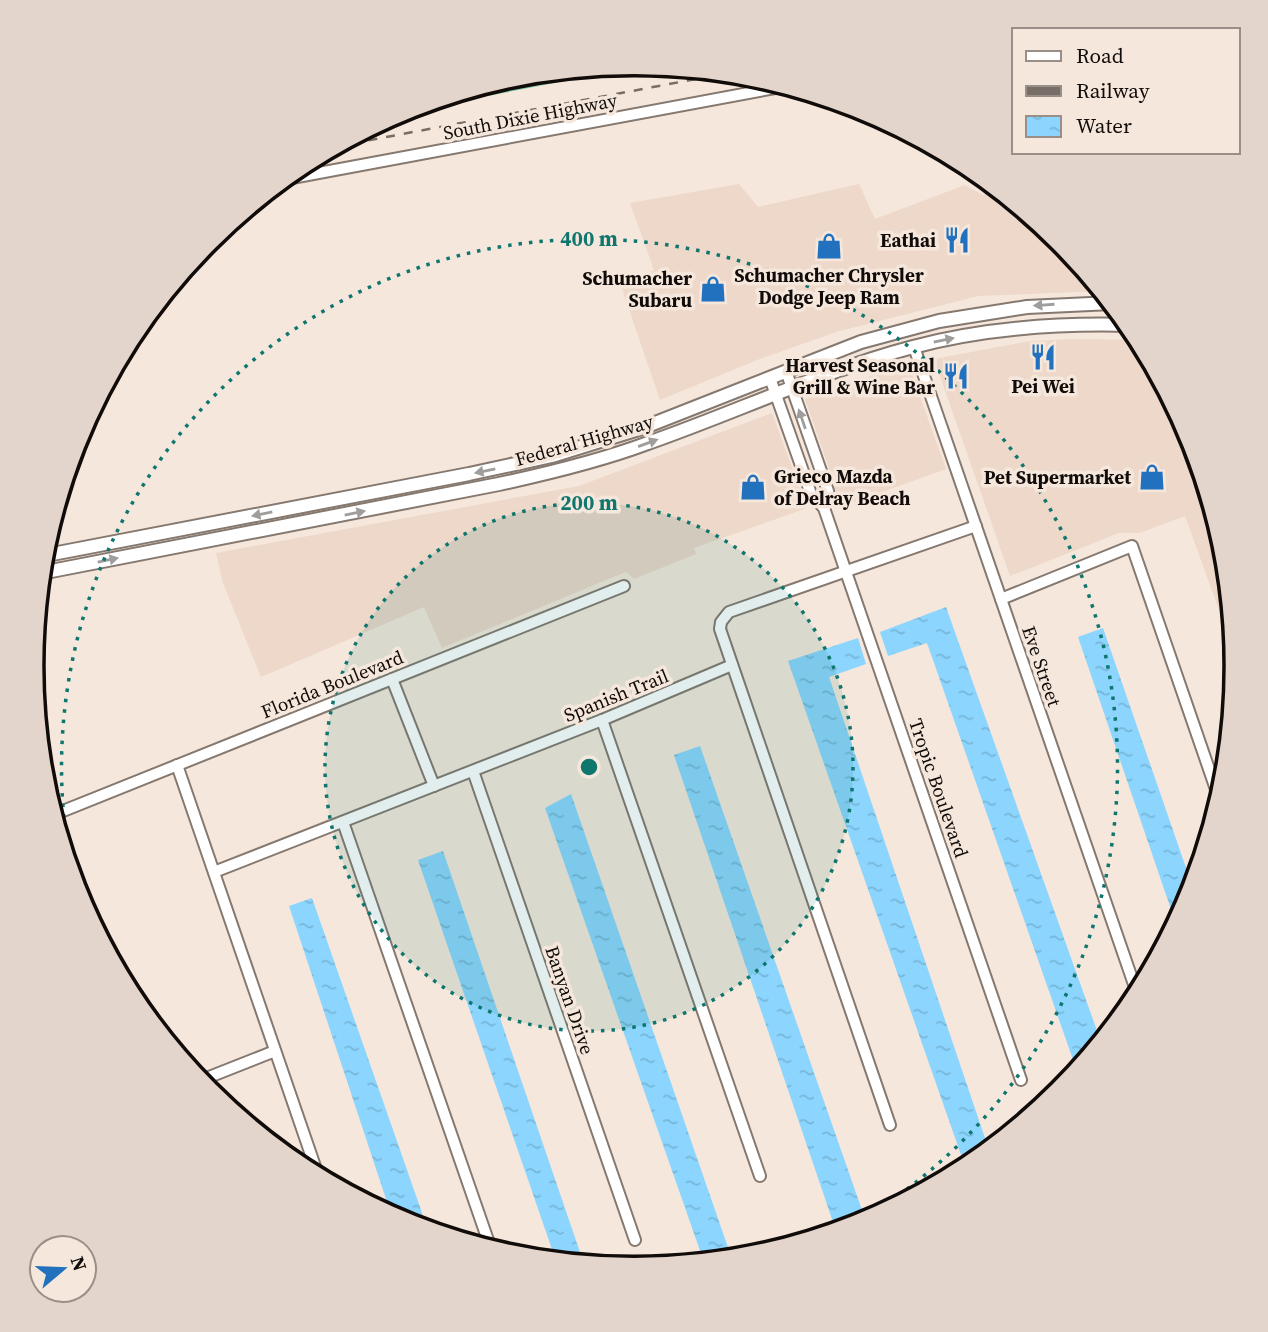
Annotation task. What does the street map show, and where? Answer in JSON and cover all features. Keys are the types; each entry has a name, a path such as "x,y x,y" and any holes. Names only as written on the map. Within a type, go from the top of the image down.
{"main road":[{"name":"Federal Highway","path":"55,554 488,470 594,444 675,416 877,337 949,318 1027,307 1099,304"},
{"name":"Federal Highway","path":"52,571 499,484 583,463 647,444 791,387 914,347 974,334 1031,326 1115,325"},
{"path":"583,463 594,444"}],"street":[{"name":"South Dixie Highway","path":"305,175 763,90"},
{"name":"Eve Street","path":"914,347 1133,981"},
{"name":"Tropic Boulevard","path":"786,371 828,491 828,501 824,508"},
{"name":"Tropic Boulevard","path":"770,378 811,494 824,508 1021,1080"},
{"path":"890,1125 732,666 720,629 721,622 729,612 976,526"},
{"path":"1001,599 1132,546 1213,781"},
{"name":"Florida Boulevard","path":"62,811 624,586"},
{"name":"Spanish Trail","path":"214,872 603,720 732,666"},
{"path":"391,679 434,786"},
{"path":"603,720 760,1176"},
{"path":"177,765 313,1161"},
{"name":"Banyan Drive","path":"473,771 635,1240"},
{"path":"343,821 487,1237"},
{"path":"211,1076 275,1051"}],"shaded area":[{"path":"739,184 758,207 859,184 875,219 965,185 983,195 987,193 1023,222 1090,292 978,296 836,332 757,360 660,400 620,283 654,270 630,203"},
{"path":"1126,340 1163,405 1193,476 1213,551 1222,619 1185,516 1139,533 1119,533 1010,576 934,359 1030,341"},
{"path":"908,363 946,469 835,509 829,468 805,399"},
{"path":"772,413 807,508 694,548 696,554 634,579 626,572 442,648 424,607 261,677 223,583 216,553 579,486"}],"green space":[{"path":"574,79 469,100 519,87"}],"water":[{"path":"946,607 1097,1031 1073,1060 927,643 888,656 880,632"},
{"path":"1103,628 1187,871 1171,909 1078,637"},
{"path":"858,638 866,664 829,677 985,1140 962,1157 788,661"},
{"path":"700,746 862,1210 833,1222 674,755"},
{"path":"571,794 728,1248 701,1252 545,808"},
{"path":"443,851 580,1253 552,1250 418,860"},
{"path":"312,898 423,1217 387,1201 289,906"}],"railway":[{"path":"366,141 695,79"}],"place":[{"name":"Eathai","path":"957,240"},
{"name":"Schumacher Chrysler Dodge Jeep Ram","path":"829,246"},
{"name":"Schumacher Subaru","path":"713,289"},
{"name":"Pei Wei","path":"1043,357"},
{"name":"Harvest Seasonal Grill & Wine Bar","path":"956,376"},
{"name":"Pet Supermarket","path":"1152,477"},
{"name":"Grieco Mazda of Delray Beach","path":"753,487"}]}
